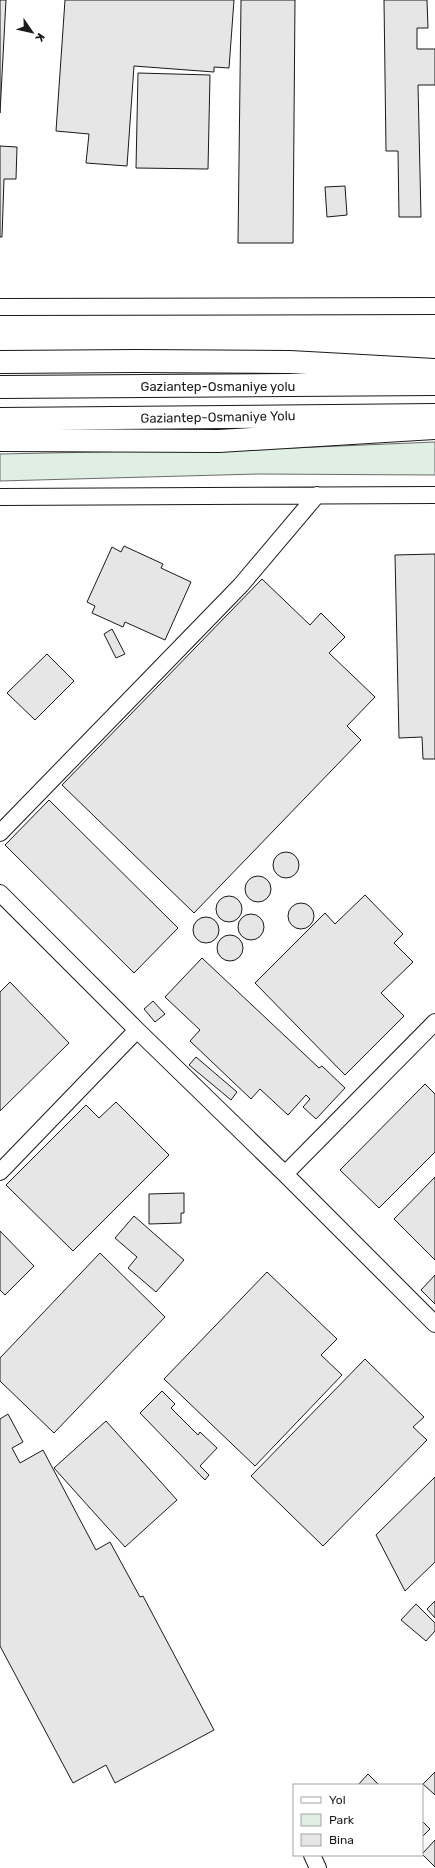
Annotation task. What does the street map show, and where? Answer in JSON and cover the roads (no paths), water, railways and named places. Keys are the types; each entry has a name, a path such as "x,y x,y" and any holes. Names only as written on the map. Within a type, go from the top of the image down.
{"highway":[{"path":"0,362 290,362 435,370"},
{"name":"Gaziantep-Osmaniye yolu","path":"0,387 435,384"},
{"name":"Gaziantep-Osmaniye Yolu","path":"0,419 435,415"},
{"path":"0,440 219,441 435,428"}],"street":[{"path":"0,307 435,306"},
{"path":"0,834 242,585 317,495"},
{"path":"0,497 435,495"},
{"path":"0,893 137,1030 286,1174 435,1324"},
{"path":"286,1174 435,1022"},
{"path":"0,1172 137,1030"},
{"path":"312,1856 318,1868"}]}
